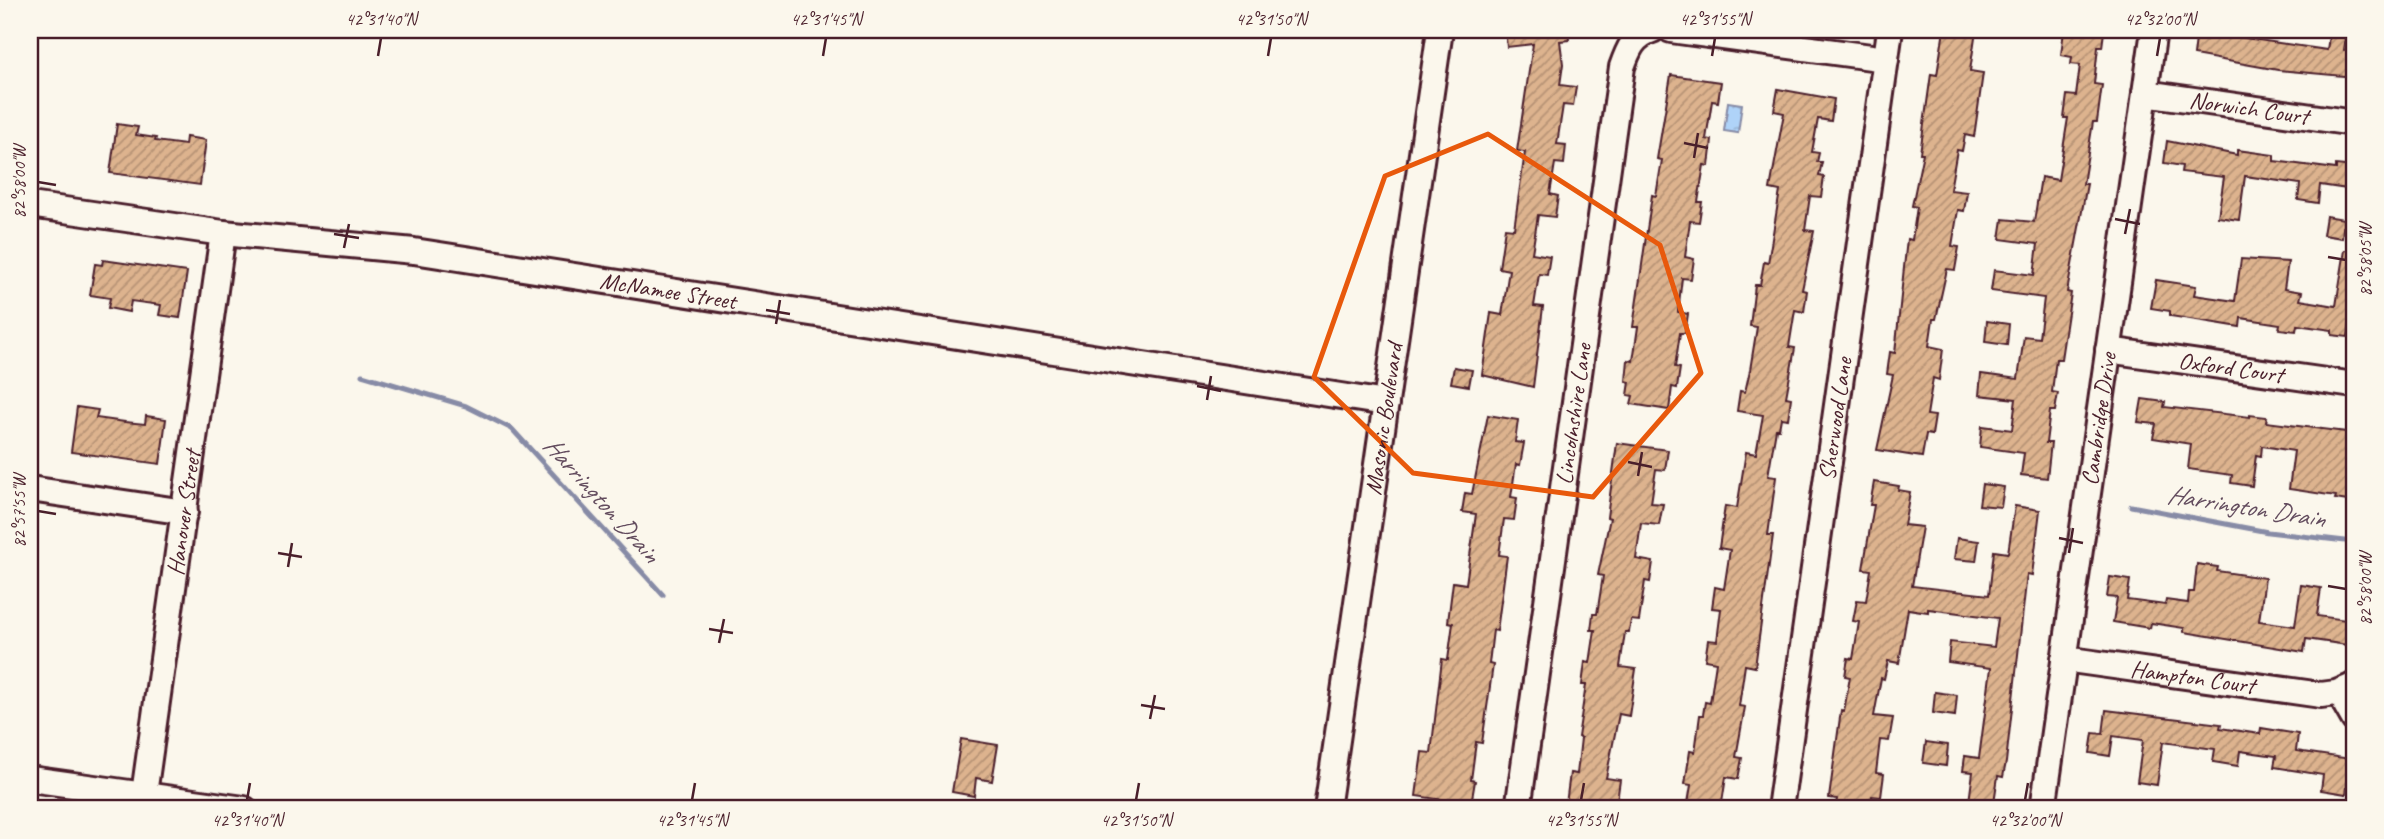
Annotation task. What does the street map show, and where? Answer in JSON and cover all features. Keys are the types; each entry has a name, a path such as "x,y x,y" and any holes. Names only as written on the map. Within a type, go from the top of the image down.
{"street":[{"name":"Masonic Boulevard","path":"1327,809 1440,30"},
{"name":"Lincolnshire Lane","path":"1518,809 1622,67 1637,36 1651,30"},
{"path":"1671,30 1886,60"},
{"name":"Sherwood Lane","path":"1780,809 1890,30"},
{"name":"Cambridge Drive","path":"2043,809 2154,30"},
{"name":"Norwich Court","path":"2145,93 2354,123"},
{"name":"McNamee Street","path":"30,205 223,233 414,251 1386,402"},
{"name":"Hanover Street","path":"144,794 223,233"},
{"name":"Oxford Court","path":"2108,350 2354,385"},
{"path":"30,489 185,512"},
{"name":"Hampton Court","path":"2064,659 2321,695 2336,693 2353,685"},
{"name":"Hampton Court","path":"2351,715 2346,698 2353,685"},
{"name":"Hampton Court","path":"2321,695 2351,715"},
{"path":"30,779 244,809"}],"highlighted area":[{"path":"1488,134 1660,245 1701,373 1593,497 1413,473 1314,377 1385,176"}],"water":[{"path":"1728,102 1742,104 1738,133 1724,131"}],"building":[{"path":"1505,30 1568,30 1569,40 1560,41 1563,64 1560,85 1576,87 1573,106 1563,105 1557,144 1566,145 1564,164 1555,163 1550,194 1558,196 1555,217 1538,215 1532,253 1550,256 1547,275 1539,274 1534,306 1543,307 1533,387 1482,375 1491,313 1502,315 1509,270 1499,268 1505,228 1514,229 1525,152 1517,151 1533,44 1507,47"},
{"path":"1944,30 1976,30 1970,71 1983,73 1974,137 1965,135 1962,151 1957,150 1950,190 1967,192 1964,211 1958,210 1952,246 1959,247 1955,270 1947,269 1936,319 1933,319 1929,346 1943,349 1939,380 1933,378 1927,415 1935,416 1932,435 1926,434 1922,457 1877,450 1893,375 1887,374 1890,352 1895,353 1907,239 1912,240 1917,207 1912,206 1923,153 1920,153 1931,74 1937,75"},
{"path":"2064,30 2104,32 2102,47 2098,47 2094,84 2102,85 2083,184 2087,184 2067,292 2071,293 2061,359 2056,359 2052,392 2058,393 2055,411 2050,411 2046,443 2051,443 2047,478 2021,475 2024,453 1980,447 1982,426 2012,430 2016,399 1979,395 1981,374 2018,379 2024,336 2039,338 2044,298 1991,291 1994,270 2034,275 2038,244 2000,239 2003,219 2034,222 2041,177 2058,180 2068,118 2064,118 2067,95 2076,96 2080,65 2071,64 2072,57 2061,55"},
{"path":"2330,30 2347,30 2344,50 2354,52 2354,77 2278,70 2194,55 2197,31 2327,50"},
{"path":"1671,75 1721,82 1718,102 1712,101 1706,139 1712,140 1709,166 1704,165 1698,202 1702,202 1699,222 1690,221 1685,257 1694,259 1691,279 1682,278 1678,312 1688,314 1685,333 1680,333 1675,367 1680,368 1677,388 1672,387 1669,410 1631,404 1633,396 1628,395 1630,382 1626,381 1628,360 1633,361 1638,327 1633,327 1652,195 1656,196 1662,160 1657,159"},
{"path":"1778,89 1834,99 1831,121 1818,119 1812,152 1819,153 1817,162 1822,162 1819,176 1824,177 1821,197 1810,196 1805,230 1814,231 1802,290 1807,291 1804,312 1795,310 1789,347 1795,348 1786,397 1791,398 1788,419 1781,418 1779,429 1776,429 1768,476 1776,477 1768,535 1773,535 1755,667 1745,665 1739,706 1745,707 1736,757 1742,758 1738,779 1726,777 1721,809 1687,809 1691,785 1685,784 1690,751 1695,752 1700,715 1703,715 1705,702 1710,703 1716,662 1705,660 1708,640 1717,641 1721,609 1712,608 1715,587 1724,589 1730,550 1719,548 1725,506 1737,508 1746,452 1756,454 1763,415 1737,411 1740,391 1745,392 1757,327 1750,326 1755,285 1760,285 1764,262 1768,263 1780,191 1770,189 1784,113 1774,111"},
{"path":"117,124 138,127 136,135 156,138 155,141 185,145 186,137 206,140 200,185 110,173"},
{"path":"2167,141 2237,155 2237,150 2274,155 2274,161 2336,169 2336,165 2354,167 2354,190 2320,185 2318,203 2298,200 2300,184 2245,176 2239,220 2218,217 2224,177 2181,172 2182,166 2164,163"},
{"path":"2326,216 2344,219 2342,238 2323,235"},
{"path":"2345,250 2354,251 2354,296 2348,337 2332,335 2332,330 2297,325 2296,331 2279,329 2280,324 2241,318 2240,327 2170,316 2170,311 2151,308 2156,280 2196,286 2194,295 2235,301 2241,259 2288,262 2284,289 2302,292 2300,300 2336,306"},
{"path":"103,260 187,272 180,318 159,315 161,305 131,301 129,312 108,308 110,298 90,295 95,264 102,265"},
{"path":"1987,321 2009,324 2007,345 1985,342"},
{"path":"1454,367 1472,370 1469,386 1451,383"},
{"path":"2142,399 2165,402 2164,407 2267,417 2266,422 2354,433 2354,502 2335,499 2336,496 2289,489 2294,451 2262,446 2261,456 2256,455 2252,486 2231,483 2232,475 2188,469 2191,444 2153,438 2156,424 2138,422"},
{"path":"77,407 98,410 96,418 125,422 145,424 146,416 166,419 160,464 71,452"},
{"path":"1488,415 1518,420 1515,442 1524,443 1520,465 1516,464 1511,497 1517,498 1514,520 1504,519 1499,555 1507,556 1497,631 1493,630 1489,664 1493,665 1482,743 1476,742 1471,780 1475,781 1471,804 1416,796 1422,752 1431,753 1442,659 1448,660 1453,623 1448,622 1453,582 1466,584 1476,514 1462,512 1465,493 1472,494"},
{"path":"1617,443 1668,450 1665,470 1656,469 1651,503 1663,504 1659,525 1641,523 1636,559 1653,562 1650,582 1645,581 1639,621 1631,620 1629,632 1625,632 1620,667 1636,669 1629,716 1619,714 1606,778 1620,780 1617,801 1608,799 1607,809 1573,809 1573,805 1566,804 1570,773 1577,774 1581,738 1578,737 1586,685 1582,685 1585,662 1590,663 1595,630 1591,630 1593,614 1597,614 1603,576 1598,575 1610,518 1607,517"},
{"path":"1874,482 1899,486 1898,490 1910,492 1904,525 1922,527 1912,586 1989,595 1994,551 2008,553 2015,506 2040,510 2032,575 2027,574 2006,762 2003,777 1998,776 1993,809 1968,809 1973,772 1963,771 1965,756 1979,758 1991,668 1948,662 1950,642 1994,647 1998,618 1928,609 1928,612 1908,609 1899,663 1888,661 1884,679 1881,678 1874,716 1893,718 1889,741 1880,740 1876,773 1884,774 1881,797 1872,796 1870,809 1835,809 1837,799 1829,798 1841,710 1844,711 1850,677 1845,676 1848,658 1853,659 1859,622 1853,621 1857,600 1866,601 1871,570 1863,569 1874,505 1870,505"},
{"path":"1982,484 2004,487 2001,507 1979,505"},
{"path":"1957,538 1979,541 1976,561 1954,559"},
{"path":"2197,564 2218,567 2217,571 2265,578 2259,621 2295,626 2301,585 2321,588 2317,616 2354,621 2354,646 2306,639 2304,652 2184,632 2184,628 2151,623 2150,628 2113,622 2117,598 2107,597 2110,577 2130,580 2127,600 2165,605 2166,600 2188,603 2189,592 2194,592"},
{"path":"1935,692 1957,695 1955,716 1933,713"},
{"path":"2106,710 2221,724 2220,728 2260,734 2261,728 2298,734 2296,751 2351,759 2346,794 2321,790 2323,775 2274,767 2276,756 2240,751 2238,766 2213,762 2215,749 2163,742 2157,785 2137,782 2143,740 2113,736 2110,756 2090,753 2093,733 2103,734"},
{"path":"961,739 998,745 992,781 976,778 974,796 952,792"},
{"path":"1926,742 1948,745 1946,766 1923,763"}],"waterway":[{"name":"Harrington Drain","path":"362,375 466,406 512,429 663,595"},
{"name":"Harrington Drain","path":"2131,506 2268,532 2354,542"}]}
